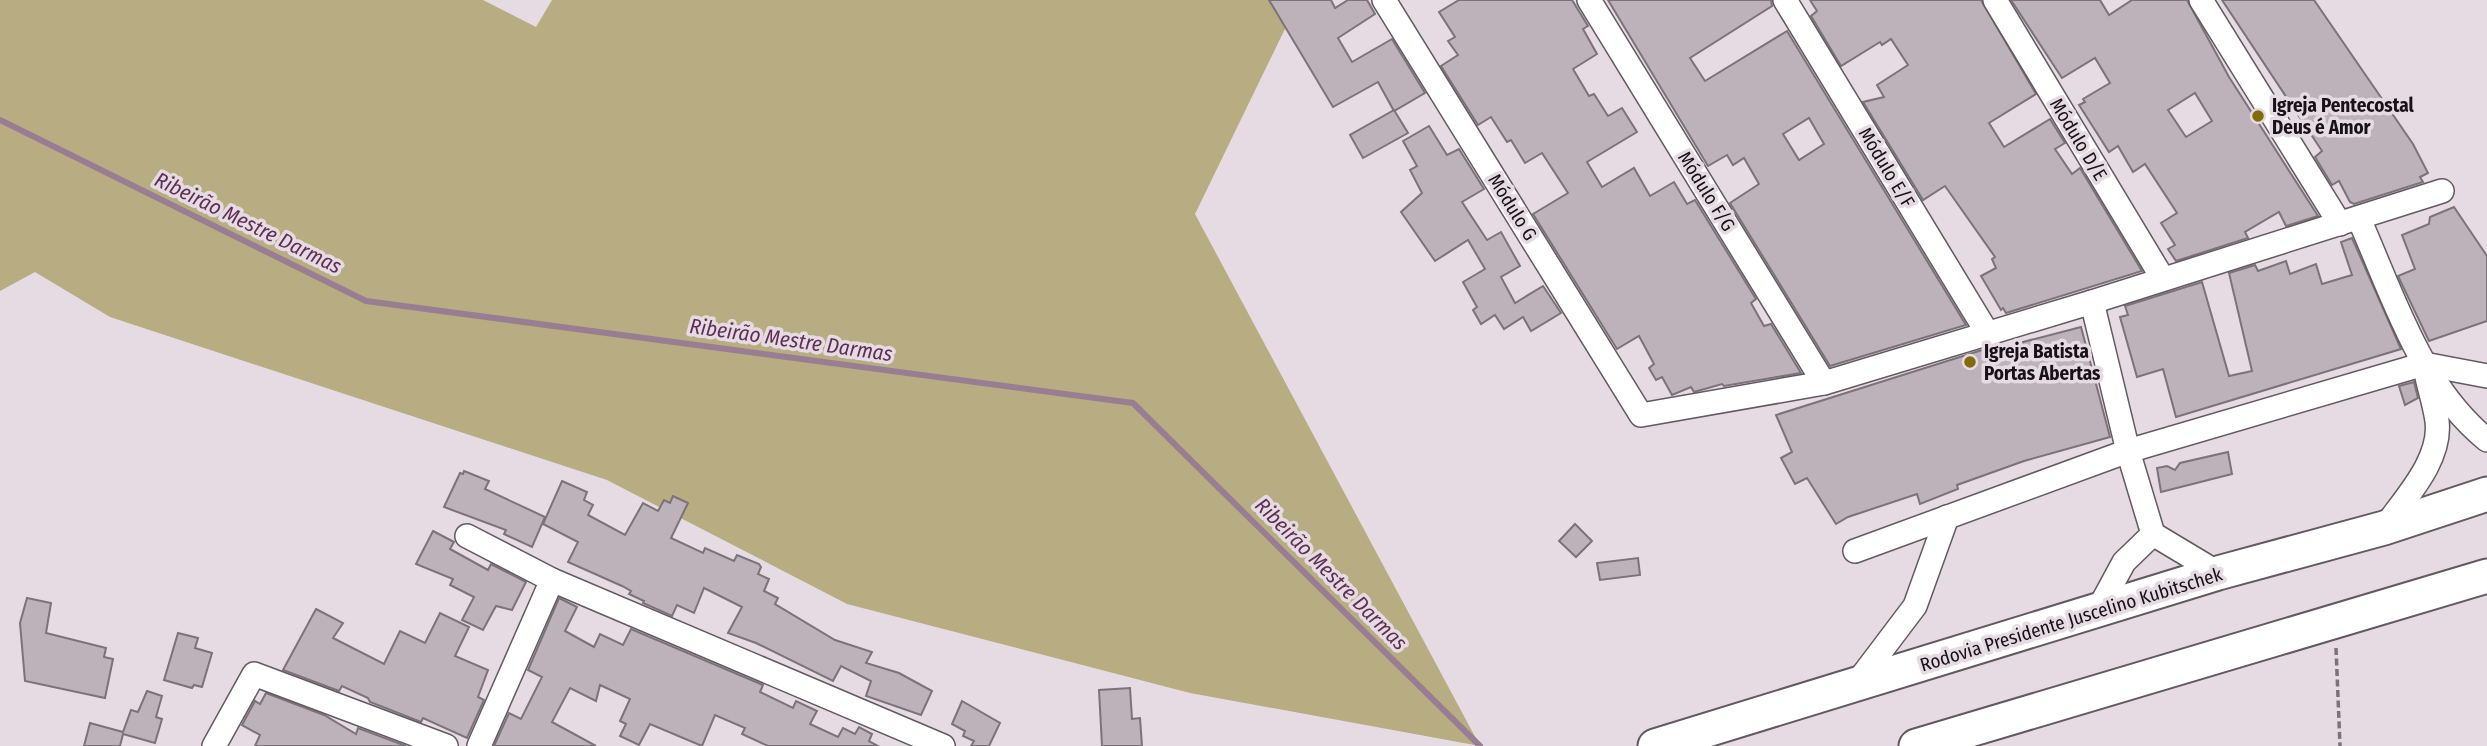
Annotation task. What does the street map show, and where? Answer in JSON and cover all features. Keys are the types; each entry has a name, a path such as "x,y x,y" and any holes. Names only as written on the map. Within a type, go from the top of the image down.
{"highway":[{"name":"Rodovia Presidente Juscelino Kubitschek","path":"1655,746 2218,573 2384,528 2487,494"},
{"path":"1916,746 2487,576"}],"street":[{"name":"Módulo G","path":"1384,0 1642,415 1824,383"},
{"name":"Módulo F/G","path":"1589,0 1824,383"},
{"name":"Módulo E/F","path":"1785,0 1988,334"},
{"name":"Módulo D/E","path":"1995,0 2163,279"},
{"path":"2201,0 2349,222 2424,364 2465,422 2487,440"},
{"path":"1824,383 2092,302 2442,191"},
{"path":"2092,302 2128,451 2153,534 2218,573"},
{"path":"2384,528 2428,464 2435,441 2437,422 2424,364"},
{"path":"1855,551 2128,451 2424,364 2487,376"},
{"path":"1856,684 1915,606 1947,517"},
{"path":"2098,610 2124,562 2153,534"},
{"path":"467,536 552,580 943,746"},
{"path":"479,746 552,580"},
{"path":"214,746 254,674 446,746"}],"path":[{"path":"2335,622 2340,746"}],"shaded area":[{"path":"0,0 483,0 536,27 552,0 1299,0 1195,214 1480,746 1190,693 847,604 607,480 110,317 35,272 0,291"}],"building":[{"path":"1269,0 1331,0 1335,8 1348,0 1367,0 1375,14 1338,38 1352,62 1392,39 1425,93 1394,111 1378,82 1333,107"},
{"path":"1459,0 1572,0 1588,26 1583,29 1597,54 1573,69 1589,96 1594,94 1608,116 1622,108 1637,132 1587,162 1602,187 1634,168 1650,196 1674,182 1687,204 1695,200 1756,299 1751,303 1764,326 1771,324 1801,373 1724,386 1722,384 1694,392 1691,387 1672,395 1662,377 1656,380 1649,368 1654,364 1639,336 1617,349 1533,214 1568,193 1542,153 1525,163 1511,140 1507,142 1491,117 1478,125 1441,66 1458,55 1448,41 1455,37 1439,12"},
{"path":"1608,0 1771,0 1772,6 1690,58 1705,81 1787,31 1966,325 1830,366 1730,203 1759,184 1744,158 1733,165 1727,155 1708,166","holes":["1809,118 1824,144 1799,160 1783,134"]},
{"path":"1810,0 1981,0 2036,94 1989,123 2004,147 2050,119 2065,143 2055,149 2072,174 2080,168 2142,271 2006,313 2003,308 2001,310 1981,276 1996,268 1992,259 1995,257 1945,186 1923,200 1863,102 1884,97 1877,85 1908,65 1891,39 1882,45 1880,42 1841,66 1811,16 1817,11"},
{"path":"2011,0 2100,0 2109,15 2132,0 2187,0 2229,77 2318,216 2286,226 2279,212 2245,232 2248,238 2176,261 2168,249 2175,245 2161,223 2177,213 2145,164 2133,172 2118,146 2109,152 2079,105 2085,102 2083,99 2110,83 2095,58 2062,78","holes":["2195,93 2212,121 2186,137 2168,110"]},
{"path":"2222,0 2314,0 2413,144 2428,173 2420,177 2423,182 2354,204 2350,202 2339,181 2332,185 2315,157 2322,151"},
{"path":"1394,110 1408,133 1363,158 1350,135"},
{"path":"1429,126 1447,155 1459,149 1484,189 1462,202 1487,240 1501,232 1520,266 1501,277 1515,303 1543,286 1561,313 1531,331 1523,317 1504,329 1495,315 1481,324 1473,310 1477,307 1463,282 1485,269 1468,240 1435,261 1401,212 1422,193 1410,170 1417,166 1403,141"},
{"path":"2454,207 2487,256 2487,321 2429,341 2398,276 2415,269 2402,235 2429,224 2430,217"},
{"path":"2352,238 2401,349 2176,417 2163,369 2137,377 2120,317 2128,315 2125,306 2202,282 2229,376 2252,371 2229,273 2255,265 2258,271 2286,261 2290,274 2316,264 2322,284 2352,275 2341,242"},
{"path":"2081,327 2110,437 2024,461 1957,485 1958,489 1920,504 1917,494 1848,517 1836,524 1807,478 1795,484 1781,458 1792,452 1776,415 1982,350 1986,362 2007,356 2025,350 2023,342"},
{"path":"2414,382 2418,398 2405,405 2399,386"},
{"path":"2228,452 2232,474 2161,492 2157,468 2167,466 2175,470 2180,463"},
{"path":"464,471 489,481 485,489 545,517 532,547 504,534 506,530 444,507 460,473 463,474"},
{"path":"562,481 587,492 584,500 593,505 588,515 625,535 643,503 658,511 664,500 670,503 673,496 688,503 671,538 703,553 705,548 734,561 737,555 759,564 761,567 758,574 769,579 764,591 778,598 775,604 835,640 872,652 866,663 899,673 932,691 921,715 866,696 871,681 841,666 833,681 756,643 728,633 742,607 704,588 694,613 677,605 672,616 643,603 644,601 629,594 631,591 622,586 568,562 578,542 543,524"},
{"path":"1575,524 1592,541 1576,557 1559,541"},
{"path":"433,531 454,542 450,549 488,570 491,564 526,582 512,610 496,606 483,630 462,620 474,597 450,585 453,579 416,564"},
{"path":"1638,558 1640,575 1600,580 1597,563"},
{"path":"27,598 51,603 46,633 106,648 104,657 113,659 105,698 25,681 20,623"},
{"path":"559,598 577,607 565,631 594,647 600,634 623,645 631,629 763,685 760,692 793,708 796,701 817,711 810,724 838,737 843,728 855,734 859,727 872,734 869,741 878,746 768,746 742,734 745,728 715,715 702,746 650,724 639,745 620,736 626,724 620,721 630,699 600,685 596,701 570,688 552,722 596,746 494,746 509,713 521,719 542,677 528,670"},
{"path":"316,609 343,623 333,638 384,664 400,631 425,643 440,613 469,627 455,656 488,670 478,697 484,700 467,738 423,718 421,722 370,702 368,698 342,686 339,691 283,670"},
{"path":"178,633 198,638 195,648 212,653 202,687 194,685 192,688 164,680"},
{"path":"1130,688 1132,719 1140,718 1142,746 1102,746 1099,690"},
{"path":"147,691 162,696 156,717 162,719 155,743 123,734 120,746 84,746 90,723 123,732 131,710 138,712"},
{"path":"266,693 324,715 356,734 358,728 406,746 255,746 260,735 242,725 255,701 260,704"},
{"path":"962,701 1000,723 989,746 971,746 974,741 963,736 965,731 952,724"}],"waterway":[{"name":"Ribeirão Mestre Darmas","path":"0,120 366,301 1133,403 1480,746"}],"place":[{"name":"Igreja Pentecostal Deus é Amor","path":"2258,116"},
{"name":"Igreja Batista Portas Abertas","path":"1970,362"}]}
